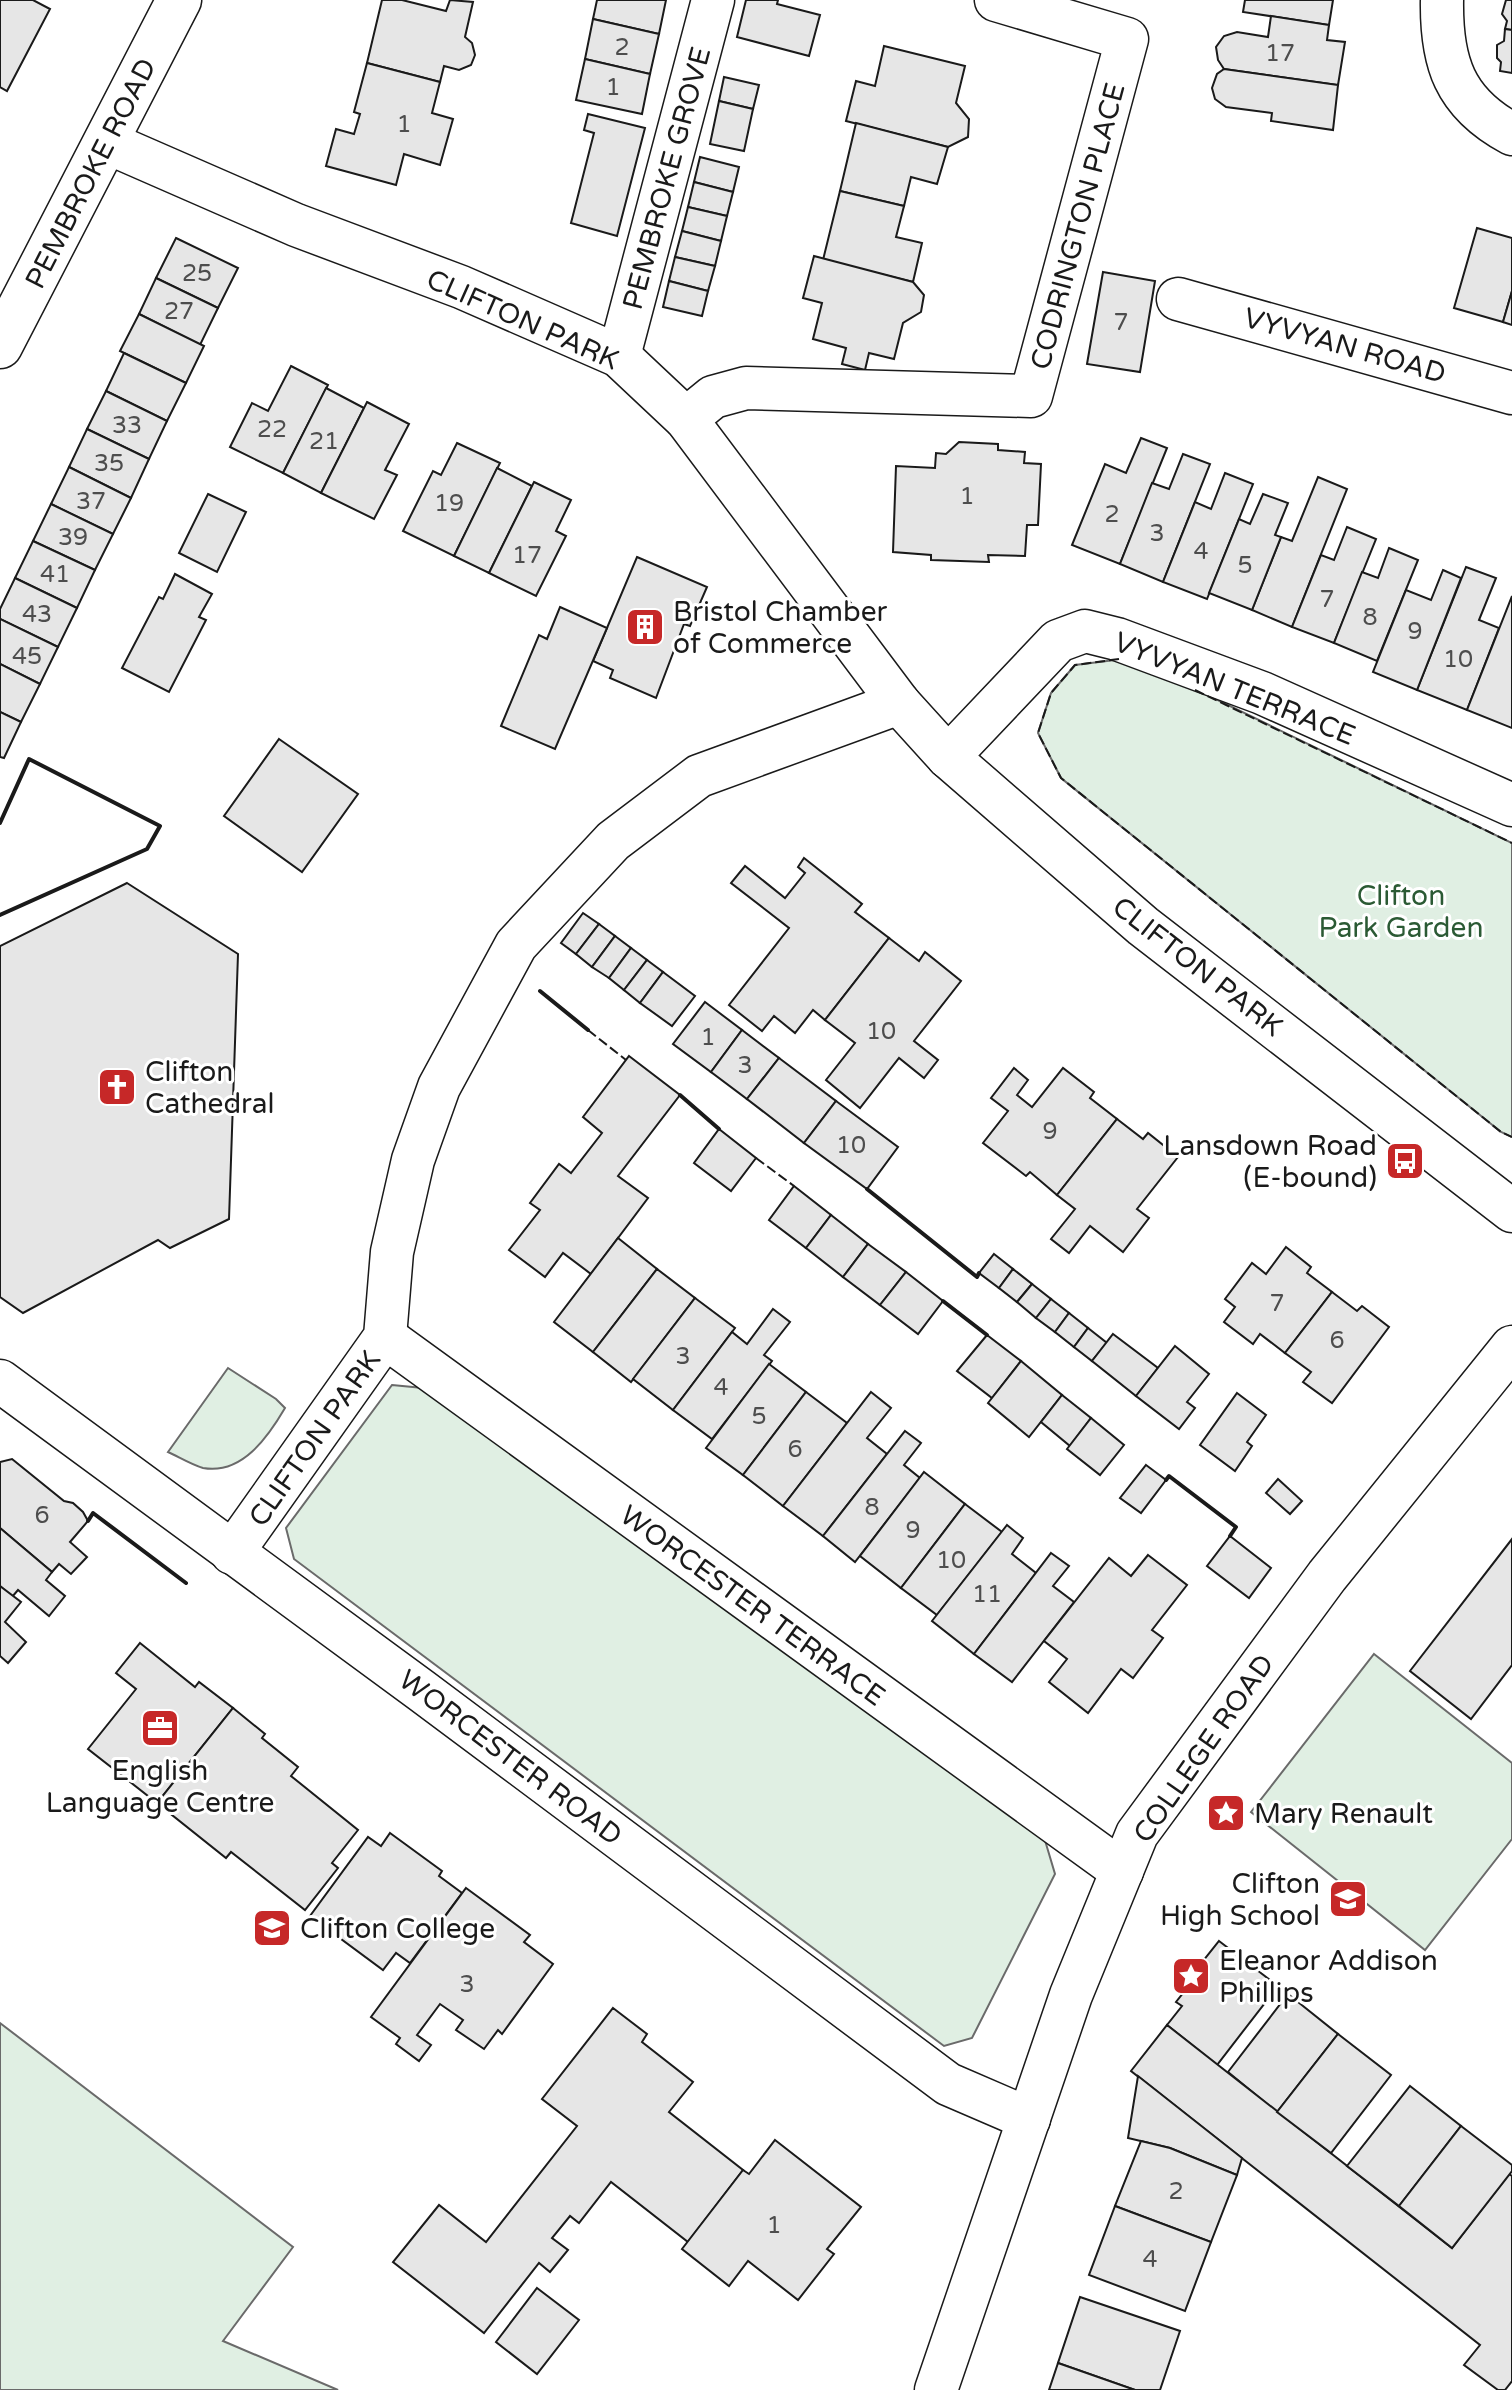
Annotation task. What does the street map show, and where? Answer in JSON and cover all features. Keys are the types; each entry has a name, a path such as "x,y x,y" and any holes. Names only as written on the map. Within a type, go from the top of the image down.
{"main road":[{"name":"PEMBROKE ROAD","path":"0,346 179,0"}],"street":[{"name":"PEMBROKE GROVE","path":"619,356 713,0"},
{"name":"CODRINGTON PLACE","path":"686,419 713,397 746,388 1031,396 1127,39 996,0"},
{"path":"1442,0 1442,34 1450,71 1466,99 1491,123 1512,134"},
{"name":"CLIFTON PARK","path":"106,142 296,225 461,287 619,356 686,419 899,703 948,757 1143,926 1512,1211"},
{"name":"VYVYAN ROAD","path":"1178,299 1512,393"},
{"name":"VYVYAN TERRACE","path":"948,757 1058,641 1085,631 1117,639 1262,693 1512,805"},
{"name":"CLIFTON PARK","path":"232,1553 385,1337 392,1252 413,1160 439,1087 516,945 613,841 699,776 899,703"},
{"name":"WORCESTER TERRACE","path":"385,1337 1122,1871"},
{"name":"COLLEGE ROAD","path":"936,2390 1071,1995 1137,1834 1327,1576 1512,1347"},
{"name":"WORCESTER ROAD","path":"0,1381 948,2084 1029,2119"}],"green space":[{"name":"Clifton Park Garden","path":"1131,658 1512,843 1512,1137 1501,1132 1061,778 1038,733 1051,693 1075,665"},
{"path":"228,1368 285,1408 270,1431 242,1460 217,1469 199,1467 168,1452"},
{"path":"392,1385 423,1388 1044,1837 1055,1874 972,2038 944,2046 294,1559 286,1528"},
{"path":"1374,1654 1512,1763 1512,1839 1425,1950 1251,1812"},
{"path":"0,2023 293,2247 223,2341 338,2390 0,2390"}],"building":[{"path":"0,0 33,0 50,9 7,91 0,87"},
{"path":"382,0 402,0 446,11 450,0 473,2 465,37 472,43 475,55 471,65 459,70 444,66 440,82 367,63"},
{"path":"597,0 666,0 659,34 593,19"},
{"path":"746,0 778,0 777,4 820,15 809,56 737,37"},
{"path":"1245,0 1333,0 1329,25 1243,12"},
{"path":"1506,0 1512,0 1512,30 1505,29 1507,21 1502,14"},
{"path":"1271,16 1329,25 1327,40 1345,42 1338,85 1224,69 1218,60 1216,47 1224,36 1237,32 1268,37"},
{"path":"593,19 659,34 650,74 585,59"},
{"path":"1505,29 1512,30 1512,73 1500,71 1501,62 1497,58 1497,45 1504,41"},
{"path":"884,46 965,66 956,103 969,119 968,137 948,147 846,121 856,81 875,86"},
{"path":"585,59 650,74 642,114 576,100"},
{"path":"367,63 440,82 432,113 453,119 440,165 404,154 396,185 326,166 336,129 354,134 360,114 354,112"},
{"path":"1224,69 1338,85 1333,130 1271,121 1272,113 1226,107 1215,99 1212,88 1217,74"},
{"path":"724,77 759,85 753,109 719,101"},
{"path":"719,101 753,109 744,151 710,144"},
{"path":"588,114 645,128 617,236 571,223 594,133 584,130"},
{"path":"856,123 948,147 937,184 911,177 904,206 840,191"},
{"path":"700,157 739,167 733,192 694,182"},
{"path":"694,182 733,192 727,216 688,207"},
{"path":"840,191 904,206 896,237 922,243 913,282 823,260"},
{"path":"688,207 727,216 721,241 682,231"},
{"path":"1477,228 1512,238 1512,291 1503,322 1454,308"},
{"path":"682,231 721,241 715,266 675,257"},
{"path":"176,238 238,268 218,308 156,278"},
{"path":"814,256 913,282 924,295 921,312 903,323 894,359 869,353 865,370 842,364 846,348 813,339 822,303 803,298"},
{"path":"675,257 715,266 708,291 669,281"},
{"path":"1103,272 1155,281 1140,372 1087,364"},
{"path":"156,278 218,308 200,345 139,314"},
{"path":"669,281 708,291 702,316 663,307"},
{"path":"1512,291 1512,325 1503,322"},
{"path":"139,314 204,346 186,383 120,351"},
{"path":"124,353 186,383 167,421 106,391"},
{"path":"291,366 328,385 283,473 230,447 252,403 268,411"},
{"path":"326,388 364,408 321,493 283,473"},
{"path":"106,391 167,421 149,459 87,429"},
{"path":"367,402 409,424 385,470 397,475 374,519 321,493"},
{"path":"87,429 149,459 131,498 69,467"},
{"path":"1141,438 1167,448 1120,564 1072,545 1105,464 1126,473"},
{"path":"959,442 998,444 998,450 1025,452 1024,463 1041,464 1038,525 1027,525 1025,556 988,555 989,562 931,560 931,555 893,552 896,466 935,468 936,453 946,454"},
{"path":"457,443 500,463 454,556 403,531 433,471 441,475"},
{"path":"1183,454 1210,464 1163,582 1120,564 1152,483 1169,489"},
{"path":"69,467 131,498 113,534 51,504"},
{"path":"497,468 532,486 489,573 454,556"},
{"path":"1225,473 1253,484 1207,599 1163,582 1195,502 1211,509"},
{"path":"1318,477 1347,489 1292,627 1252,610 1281,537 1292,541"},
{"path":"534,482 571,500 556,531 566,536 536,596 489,573"},
{"path":"208,494 246,512 217,572 179,553"},
{"path":"1263,494 1288,503 1275,535 1281,537 1252,610 1209,593 1239,519 1250,524"},
{"path":"51,504 113,534 95,570 33,541"},
{"path":"1347,527 1376,539 1334,643 1292,627 1321,555 1334,560"},
{"path":"33,541 95,570 77,608 15,578"},
{"path":"1389,548 1418,560 1377,661 1334,643 1362,572 1378,578"},
{"name":"Bristol Chamber of Commerce","path":"637,557 707,587 690,626 684,624 656,698 610,678 613,670 593,661"},
{"path":"1466,567 1496,578 1479,620 1499,628 1467,710 1417,690"},
{"path":"1443,570 1461,578 1417,690 1373,672 1406,590 1431,600"},
{"path":"175,574 212,594 199,617 206,620 169,692 122,668 159,597 163,599"},
{"path":"15,578 77,608 58,647 0,619 0,609"},
{"path":"1512,596 1512,728 1467,710"},
{"path":"560,607 607,628 555,749 501,726 539,635 547,639"},
{"path":"0,619 58,647 40,684 0,664"},
{"path":"0,664 40,684 21,722 0,712"},
{"path":"0,712 21,722 4,758 0,757"},
{"path":"279,739 358,794 302,872 224,816"},
{"path":"804,858 862,904 855,912 889,938 825,1020 813,1010 795,1033 774,1016 762,1031 729,1005 789,928 731,883 745,866 785,898 805,873 798,867"},
{"name":"Clifton Cathedral","path":"127,883 238,954 229,1219 170,1248 158,1240 23,1313 0,1297 0,946"},
{"path":"583,913 599,924 576,954 561,943"},
{"path":"599,924 615,936 592,967 576,954"},
{"path":"615,936 631,948 609,978 592,967"},
{"path":"889,938 919,961 925,952 961,981 914,1041 938,1060 924,1078 899,1058 860,1108 826,1080 855,1043 825,1020"},
{"path":"631,948 647,960 624,990 609,978"},
{"path":"647,960 663,972 640,1003 624,990"},
{"path":"663,972 695,996 672,1026 640,1003"},
{"path":"705,1002 742,1030 711,1072 673,1044"},
{"path":"742,1030 779,1058 747,1099 711,1072"},
{"path":"629,1056 680,1095 618,1176 648,1198 591,1274 563,1253 545,1277 509,1250 540,1210 530,1203 559,1164 571,1173 602,1133 583,1117"},
{"path":"779,1058 836,1101 804,1143 747,1099"},
{"path":"1014,1068 1028,1080 1017,1095 1032,1107 1063,1068 1094,1092 1090,1098 1117,1119 1057,1195 1030,1172 1026,1176 983,1143 1008,1111 991,1098"},
{"path":"836,1101 898,1147 867,1189 804,1143"},
{"path":"1117,1119 1143,1139 1148,1133 1178,1157 1137,1209 1149,1218 1123,1252 1090,1226 1069,1253 1051,1239 1075,1209 1057,1195"},
{"path":"719,1129 756,1158 731,1191 694,1163"},
{"path":"794,1186 831,1215 806,1248 769,1220"},
{"path":"831,1215 868,1244 843,1277 806,1248"},
{"path":"618,1238 657,1269 593,1352 554,1322"},
{"path":"868,1244 906,1272 880,1305 843,1277"},
{"path":"1286,1247 1311,1267 1307,1273 1332,1292 1285,1353 1260,1334 1253,1344 1224,1322 1235,1307 1225,1299 1252,1263 1266,1274"},
{"path":"994,1254 1013,1269 999,1288 979,1273"},
{"path":"657,1269 695,1298 631,1382 593,1352"},
{"path":"1013,1269 1032,1284 1017,1302 999,1288"},
{"path":"906,1272 943,1301 918,1334 880,1305"},
{"path":"1032,1284 1051,1299 1036,1318 1017,1302"},
{"path":"1332,1292 1357,1311 1362,1306 1389,1327 1332,1403 1303,1382 1311,1372 1285,1353"},
{"path":"695,1298 735,1328 673,1410 633,1379"},
{"path":"1051,1299 1069,1313 1055,1332 1036,1318"},
{"path":"773,1309 790,1322 764,1355 772,1361 712,1439 673,1410 732,1332 747,1344"},
{"path":"1069,1313 1088,1328 1074,1347 1055,1332"},
{"path":"1088,1328 1107,1343 1092,1361 1074,1347"},
{"path":"1113,1334 1158,1368 1136,1396 1092,1361"},
{"path":"987,1335 1021,1361 992,1398 957,1371"},
{"path":"1175,1346 1209,1374 1187,1402 1195,1408 1179,1429 1136,1396"},
{"path":"1021,1361 1062,1395 1029,1437 988,1403"},
{"path":"769,1364 806,1392 743,1475 706,1448"},
{"path":"806,1392 847,1423 783,1506 743,1475"},
{"path":"871,1392 891,1408 867,1438 887,1454 823,1536 783,1506"},
{"path":"1237,1393 1266,1415 1247,1442 1252,1446 1235,1471 1200,1445"},
{"path":"1062,1395 1091,1418 1070,1446 1041,1422"},
{"path":"1091,1418 1124,1445 1100,1475 1067,1449"},
{"path":"905,1431 921,1443 904,1465 920,1478 855,1562 823,1536"},
{"path":"12,1459 64,1501 73,1503 88,1521 70,1542 87,1557 71,1574 59,1564 52,1572 0,1528 0,1462"},
{"path":"1146,1465 1166,1480 1141,1513 1120,1498"},
{"path":"924,1472 965,1504 901,1588 860,1556"},
{"path":"1278,1479 1302,1501 1290,1514 1266,1493"},
{"path":"965,1504 1002,1532 937,1615 901,1588"},
{"path":"1007,1525 1023,1538 1012,1554 1036,1573 974,1654 932,1621"},
{"path":"0,1528 52,1572 46,1580 65,1596 49,1616 18,1590 12,1597 0,1586"},
{"path":"1230,1536 1271,1568 1249,1598 1207,1566"},
{"path":"1512,1539 1512,1665 1471,1719 1410,1671"},
{"path":"1051,1553 1069,1566 1053,1586 1074,1602 1012,1682 974,1654"},
{"path":"1148,1555 1187,1585 1152,1630 1163,1638 1133,1678 1121,1669 1088,1713 1049,1682 1067,1659 1044,1641 1109,1558 1131,1576"},
{"path":"0,1586 21,1602 5,1622 26,1642 8,1663 0,1656"},
{"name":"English Language Centre","path":"140,1643 195,1687 199,1682 233,1708 157,1803 88,1749 136,1689 116,1673"},
{"path":"233,1708 265,1734 262,1738 298,1767 291,1776 358,1830 332,1863 338,1868 305,1910 231,1852 226,1858 157,1803"},
{"path":"390,1833 442,1871 439,1876 462,1893 410,1963 396,1953 383,1970 310,1916 368,1837 381,1846"},
{"path":"466,1888 530,1935 524,1942 553,1964 502,2034 498,2030 484,2049 456,2030 463,2020 440,2004 417,2035 431,2045 419,2061 396,2044 400,2038 371,2017"},
{"path":"1219,1941 1278,1986 1217,2065 1167,2025 1182,2006 1176,2002 1187,1988 1184,1985"},
{"path":"1288,1994 1338,2034 1277,2112 1228,2072"},
{"path":"613,2008 647,2034 642,2042 693,2082 669,2112 743,2170 688,2242 611,2182 579,2223 570,2216 552,2238 568,2250 550,2272 539,2263 484,2333 393,2262 439,2205 486,2242 577,2126 542,2099"},
{"path":"1167,2025 1452,2248 1509,2174 1512,2176 1512,2381 1505,2390 1498,2390 1464,2365 1480,2345 1131,2071"},
{"path":"1338,2034 1391,2075 1331,2153 1277,2112"},
{"path":"1138,2076 1242,2158 1237,2175 1170,2148 1128,2138"},
{"path":"1410,2086 1461,2126 1399,2206 1347,2166"},
{"path":"1461,2126 1512,2165 1512,2171 1452,2248 1399,2206"},
{"path":"775,2140 861,2207 827,2249 834,2254 798,2300 748,2261 729,2286 682,2249 743,2170 749,2174"},
{"path":"1141,2141 1170,2148 1237,2175 1211,2242 1115,2206"},
{"path":"1115,2206 1211,2242 1185,2311 1089,2275"},
{"path":"537,2288 579,2320 537,2374 496,2342"},
{"path":"1080,2297 1180,2331 1160,2390 1135,2390 1058,2363"},
{"path":"1058,2363 1135,2390 1049,2390"}],"fence":[{"path":"1119,659 1075,665 1051,693 1038,733 1061,778 1501,1132 1512,1137"},
{"path":"1195,690 1512,843"},
{"path":"588,1030 626,1060"},
{"path":"756,1158 794,1186"}],"wall":[{"path":"0,823 29,759 160,826 147,849 0,915"},
{"path":"540,991 588,1030"},
{"path":"680,1095 719,1129"},
{"path":"867,1189 977,1277 979,1273"},
{"path":"943,1301 987,1335"},
{"path":"1166,1480 1169,1476 1236,1527 1230,1536"},
{"path":"88,1521 93,1513 186,1583"}],"place":[{"name":"Bristol Chamber of Commerce","path":"645,627"},
{"name":"Clifton Cathedral","path":"117,1087"},
{"name":"Lansdown Road (E-bound)","path":"1405,1161"},
{"name":"English Language Centre","path":"160,1728"},
{"name":"Mary Renault","path":"1226,1813"},
{"name":"Clifton High School","path":"1348,1899"},
{"name":"Clifton College","path":"272,1928"},
{"name":"Eleanor Addison Phillips","path":"1191,1976"}]}
